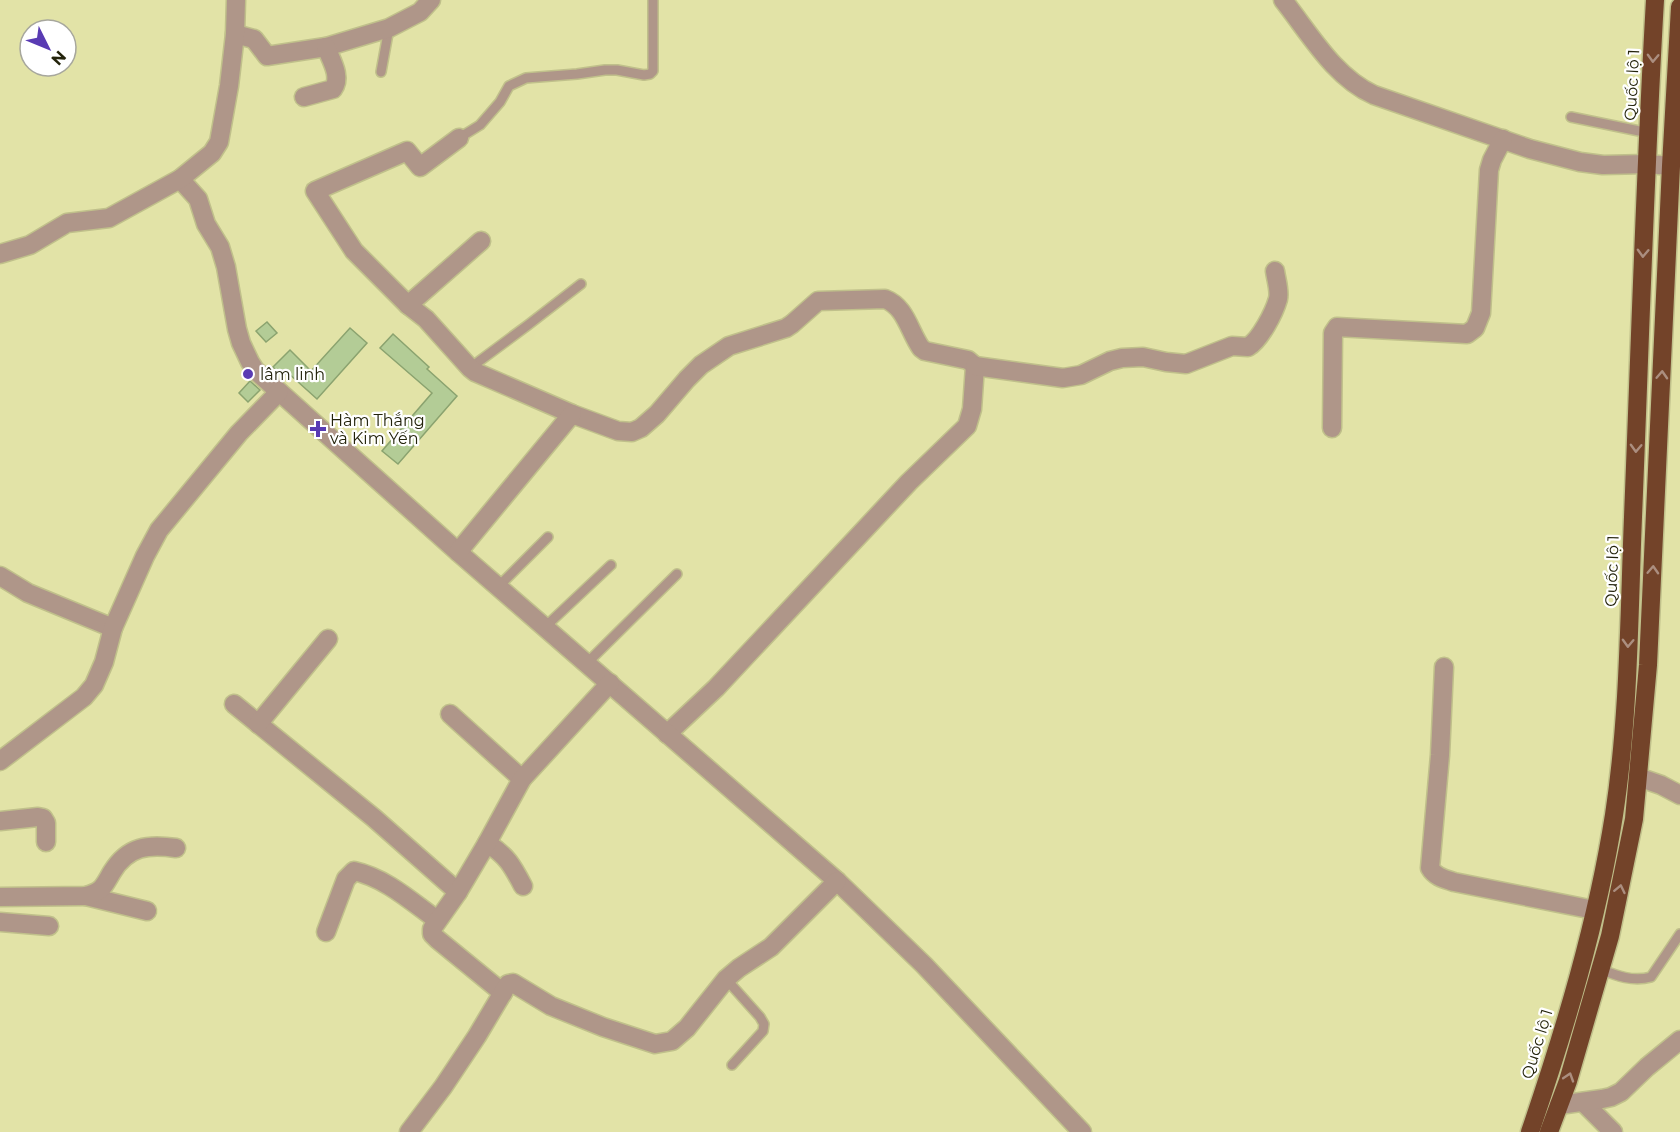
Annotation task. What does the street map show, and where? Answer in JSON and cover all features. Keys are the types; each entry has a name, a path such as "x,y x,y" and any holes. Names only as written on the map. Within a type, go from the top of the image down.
{"highway":[{"name":"Quốc lộ 1","path":"1530,1132 1561,1036 1594,910 1604,867 1619,772 1626,703 1655,0"},
{"path":"1549,1132 1568,1081 1610,936 1634,819 1650,632 1680,6"}],"street":[{"path":"0,254 30,245 67,223 109,218 180,179 213,153 219,142 229,86 236,0"},
{"path":"235,34 254,39 267,56 326,47 389,28 420,12 431,0"},
{"path":"1283,0 1336,67 1358,87 1374,96 1530,148 1580,162 1603,165 1671,166"},
{"path":"304,97 333,89 337,84 337,77 326,47"},
{"path":"459,138 420,167 408,151 315,191 349,244 408,305 426,319 470,368 572,414 618,431 632,432 641,428 657,414 701,365 729,346 786,328 818,301 885,299 901,310 921,348 925,351 968,360 975,366 1063,378 1081,375 1110,361 1122,358 1143,357 1186,364 1232,345 1248,347 1256,341 1264,329 1278,298 1275,271"},
{"path":"1332,428 1332,345 1333,333 1337,327 1467,334 1475,328 1480,312 1489,170 1503,139"},
{"path":"180,179 198,199 206,225 220,247 240,343 255,370 458,552 837,881 924,965 1082,1132"},
{"path":"408,305 481,242"},
{"path":"668,734 716,688 909,482 967,426 972,409 975,366"},
{"path":"0,760 84,697 94,685 104,662 113,628 159,530 246,425 279,392"},
{"path":"458,552 572,414"},
{"path":"0,576 28,593 113,628"},
{"path":"258,724 328,639"},
{"path":"1444,667 1440,755 1430,868 1432,872 1436,876 1454,882 1594,910"},
{"path":"503,993 437,939 432,934 432,929 458,892 522,779 610,683"},
{"path":"234,704 374,818 458,892"},
{"path":"450,714 522,779"},
{"path":"1638,777 1661,784 1680,795"},
{"path":"0,820 43,818 46,822 46,842"},
{"path":"487,843 508,859 523,886"},
{"path":"86,896 98,892 126,855 139,848 155,845 176,848"},
{"path":"326,932 346,879 354,872 367,874 385,883 437,920"},
{"path":"409,1132 471,1045 508,984 513,983 550,1006 603,1027 655,1044 672,1041 680,1035 726,979 771,947 837,881"},
{"path":"0,897 86,896 147,911"},
{"path":"0,922 49,926"},
{"path":"1559,1105 1611,1097 1621,1092 1680,1040"},
{"path":"1583,1102 1613,1132"}],"lane":[{"path":"459,138 480,125 500,102 509,86 526,78 605,70 650,74 653,71 653,0"},
{"path":"381,72 389,28"},
{"path":"1571,117 1649,133"},
{"path":"470,368 581,284"},
{"path":"498,587 548,537"},
{"path":"545,627 611,566"},
{"path":"587,663 677,574"},
{"path":"1600,969 1615,975 1640,980 1651,977 1680,934"},
{"path":"726,979 764,1024 763,1031 732,1065"}],"building":[{"path":"267,322 277,333 266,342 256,331"},
{"path":"350,328 367,343 317,399 287,372 283,377 273,367 290,350 311,371"},
{"path":"393,334 457,396 398,464 382,451 432,393 380,348"},
{"path":"250,381 260,390 248,402 239,393"}],"place":[{"name":"lâm linh","path":"248,374"},
{"name":"Hàm Thắng và Kim Yến","path":"318,429"}]}
